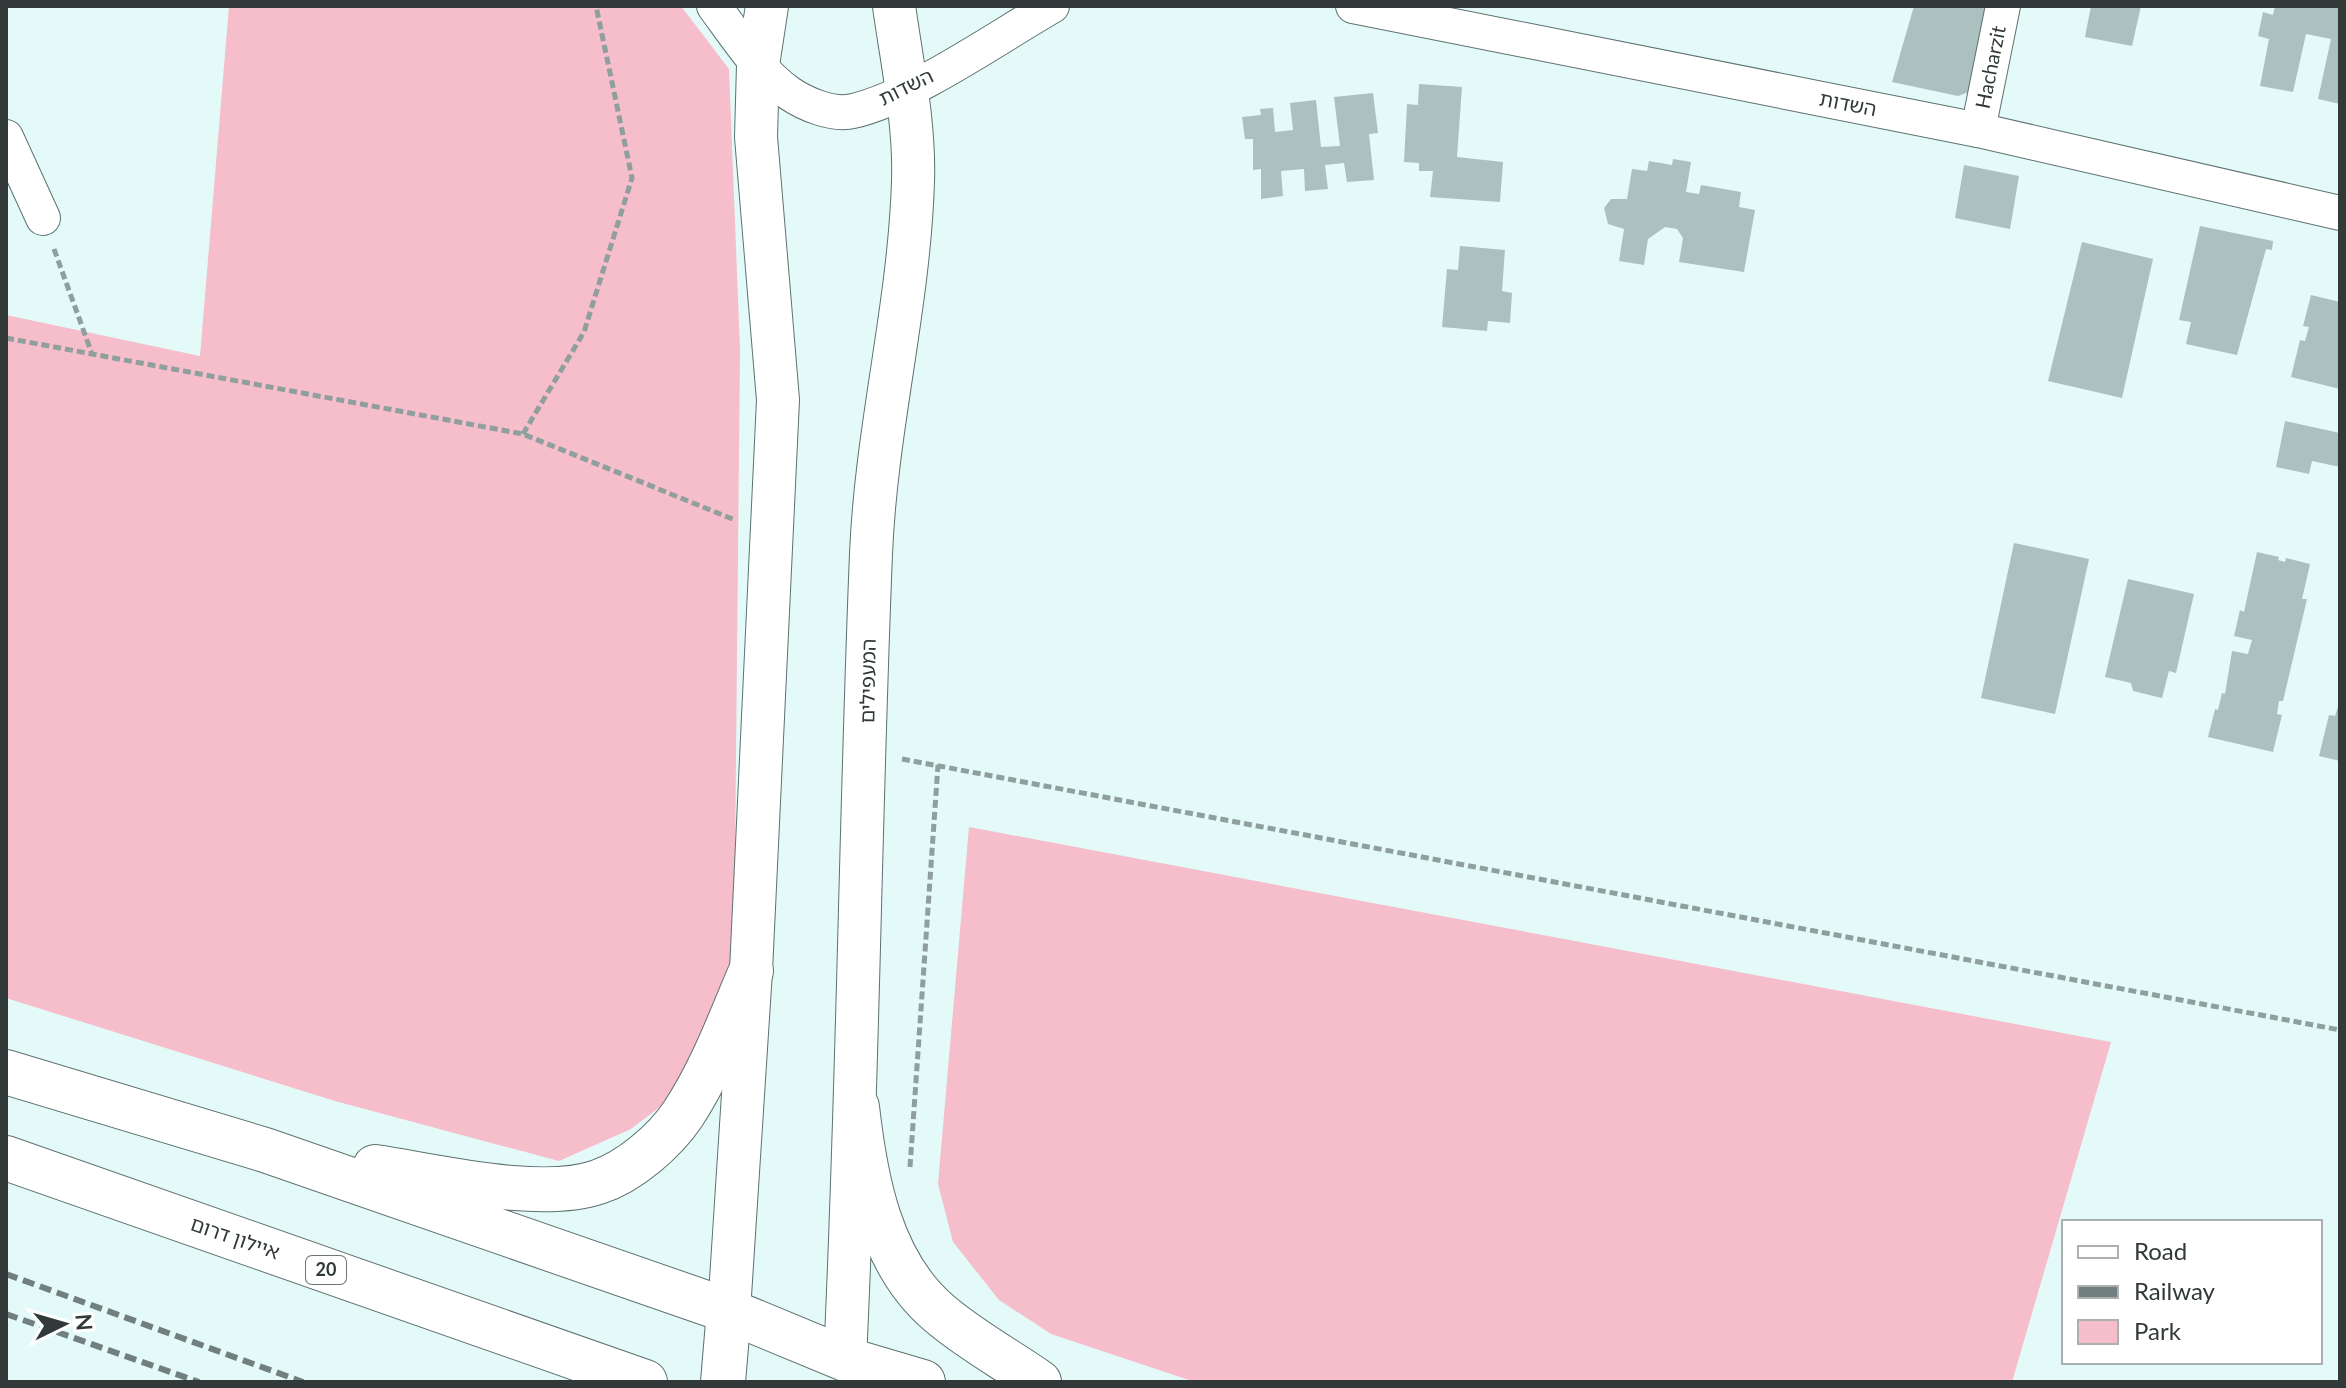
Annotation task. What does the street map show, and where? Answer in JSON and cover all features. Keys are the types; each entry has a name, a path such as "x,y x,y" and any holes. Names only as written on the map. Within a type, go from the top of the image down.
{"main road":[{"path":"265,1150 492,1185 567,1188 600,1182 654,1147 681,1117 707,1073 751,971"},
{"path":"6,1072 265,1150 729,1311 844,1370 923,1382"},
{"path":"857,1107 864,1173 879,1220 918,1290 938,1312 1039,1382"},
{"name":"איילון דרום","path":"6,1158 645,1382"},
{"path":"724,1371 729,1311"}],"street":[{"name":"השדות","path":"714,6 758,65 789,93 810,105 850,112 906,90 1052,6"},
{"path":"729,1311 751,971 778,400 757,177 758,65 767,6"},
{"name":"המעפילים","path":"844,1370 857,1107 871,551 886,399 907,265 914,178 894,6"},
{"name":"השדות","path":"1353,6 1978,130 2340,213"},
{"name":"Hacharzit","path":"1978,130 2003,6"},
{"path":"6,137 43,218"}],"path":[{"path":"523,434 584,332 632,178 596,6"},
{"path":"43,218 92,354"},
{"path":"6,338 523,434 771,535"},
{"path":"866,752 2340,1030"},
{"path":"910,1173 938,765"}],"green space":[{"path":"229,6 681,6 729,69 740,350 734,964 673,1097 631,1129 559,1161 335,1101 6,998 6,315 200,356"},
{"path":"969,827 2111,1042 2012,1382 1195,1382 1051,1334 999,1300 953,1242 938,1184"}],"building":[{"path":"1914,6 1995,8 1980,88 1958,96 1892,82"},
{"path":"2091,6 2141,6 2132,46 2085,37"},
{"path":"2275,6 2340,6 2340,104 2318,99 2331,39 2306,34 2293,92 2260,86 2269,39 2258,36 2263,12 2273,15"},
{"path":"1419,84 1462,87 1457,157 1503,162 1500,202 1430,197 1433,171 1419,171 1419,163 1404,162 1407,104 1418,105"},
{"path":"1373,93 1378,133 1369,134 1374,180 1347,182 1344,163 1325,165 1328,189 1305,191 1304,169 1281,171 1283,196 1261,199 1261,169 1253,170 1253,139 1245,139 1242,117 1261,115 1260,109 1273,108 1275,132 1293,130 1290,103 1316,100 1321,147 1340,146 1334,97"},
{"path":"1673,159 1691,162 1686,192 1699,194 1701,185 1741,192 1739,207 1755,210 1744,272 1679,262 1683,238 1677,229 1665,227 1648,239 1644,265 1619,261 1624,229 1608,224 1604,208 1611,199 1627,199 1632,169 1647,171 1649,161 1672,165"},
{"path":"1964,165 2019,176 2010,229 1955,218"},
{"path":"2200,226 2273,241 2272,250 2266,249 2237,355 2186,344 2191,322 2179,320"},
{"path":"2082,242 2153,259 2122,398 2048,381"},
{"path":"1460,246 1505,250 1502,291 1512,293 1510,323 1488,321 1487,331 1442,327 1447,269 1458,270"},
{"path":"2311,295 2340,302 2340,389 2291,377 2300,340 2305,341 2309,327 2303,326"},
{"path":"2285,421 2340,433 2340,467 2312,461 2309,474 2276,467"},
{"path":"2014,543 2089,559 2055,714 1981,698"},
{"path":"2257,552 2279,557 2278,560 2285,562 2286,558 2310,564 2302,599 2307,599 2283,701 2279,701 2277,714 2282,715 2273,752 2208,737 2215,709 2218,710 2222,693 2225,694 2232,651 2248,654 2252,640 2234,636 2240,610 2244,612"},
{"path":"2128,579 2194,594 2176,673 2169,671 2162,698 2133,691 2131,683 2105,677"},
{"path":"2340,700 2340,761 2319,756 2329,715 2335,716"}],"railway":[{"path":"6,1274 303,1382"},
{"path":"6,1314 199,1382"}]}
